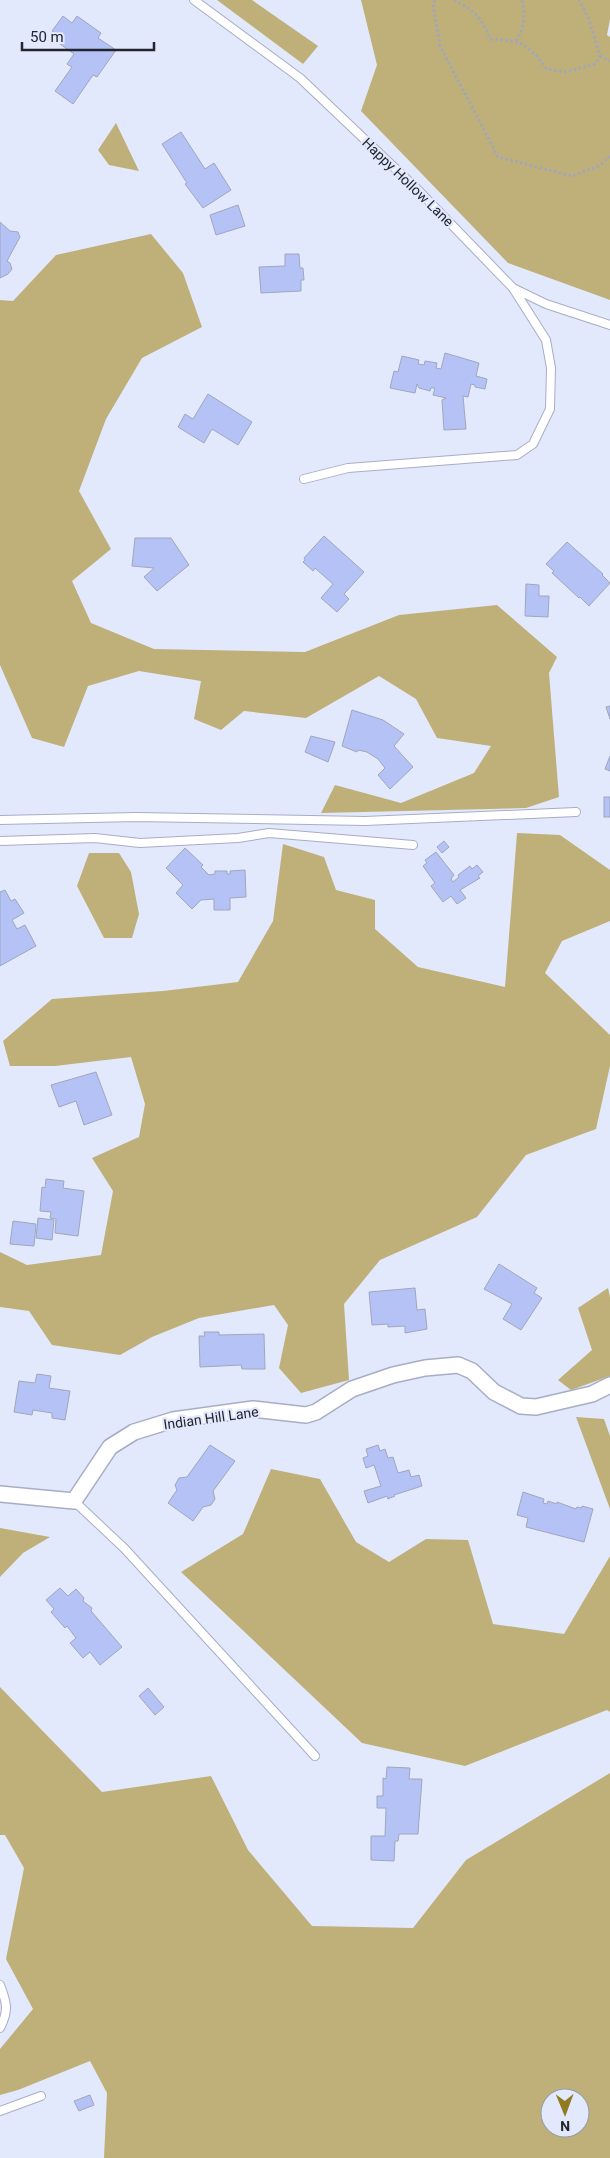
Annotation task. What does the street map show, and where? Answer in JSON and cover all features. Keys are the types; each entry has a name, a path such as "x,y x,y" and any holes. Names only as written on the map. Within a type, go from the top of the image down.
{"street":[{"name":"Indian Hill Lane","path":"74,1501 110,1447 134,1432 173,1420 253,1409 306,1415 316,1412 352,1389 393,1375 424,1368 458,1365 472,1371 494,1392 521,1406 536,1407 592,1394 610,1385"},
{"path":"0,1494 74,1501"}],"lane":[{"name":"Happy Hollow Lane","path":"194,0 300,78 419,191 513,288 546,340 551,368 550,409 533,444 517,455 348,468 304,479"},
{"path":"513,288 546,304 610,326"},
{"path":"0,820 136,817 365,821 576,812"},
{"path":"0,841 94,838 140,844 238,838 269,833 412,846"},
{"path":"74,1501 124,1548 314,1756"},
{"path":"0,1986 6,1999 7,2015 0,2028"},
{"path":"0,2111 41,2096"}],"path":[{"path":"435,0 433,4 440,46 498,157 572,176 599,166 610,156"},
{"path":"454,0 472,9 485,26 490,39 516,40 532,50 547,69 566,72 596,64 600,56"},
{"path":"516,40 522,32 524,12 522,0"},
{"path":"579,0 588,17 600,56 610,62"}],"shaded area":[{"path":"217,0 252,0 318,46 303,64"},
{"path":"361,0 610,0 610,19 607,35 610,37 610,300 508,263 361,111 377,65"},
{"path":"116,123 139,171 109,165 98,150"},
{"path":"151,234 183,273 202,327 142,358 106,419 79,491 111,549 72,581 91,623 154,649 305,652 399,615 497,605 557,657 549,673 559,797 526,808 321,813 335,785 401,803 474,773 491,746 437,738 416,699 379,676 306,718 244,711 221,730 194,719 201,681 139,671 88,686 64,747 32,738 0,665 0,300 13,301 56,255"},
{"path":"517,833 560,835 610,870 610,921 562,941 545,973 610,1035 610,1066 596,1129 526,1155 477,1217 380,1260 344,1304 349,1380 301,1393 279,1368 288,1325 274,1305 199,1318 152,1337 120,1355 52,1345 29,1311 0,1307 0,1252 27,1265 101,1255 113,1191 92,1158 139,1137 145,1104 131,1057 55,1066 10,1066 3,1041 52,999 163,991 238,982 273,921 283,844 324,857 336,890 375,900 375,929 418,967 505,987"},
{"path":"89,853 119,853 131,872 139,914 132,938 104,938 77,886"},
{"path":"608,1288 610,1297 610,1376 571,1390 558,1380 592,1350 578,1308"},
{"path":"576,1417 604,1419 610,1436 610,1509"},
{"path":"271,1469 320,1479 356,1542 389,1562 426,1539 468,1540 493,1624 564,1634 610,1556 610,1712 607,1710 465,1766 362,1743 181,1572 243,1534"},
{"path":"0,1528 50,1537 23,1553 0,1577"},
{"path":"0,1687 102,1792 211,1776 248,1850 312,1926 413,1928 466,1860 610,1773 610,2158 104,2158 107,2093 90,2061 18,2090 0,2095 0,2049 33,2009 6,1959 24,1868 5,1835 0,1835"}],"building":[{"path":"63,16 72,23 77,16 101,33 98,38 116,50 97,77 93,75 73,104 55,91 72,67 67,64 74,54 53,39 56,34 52,31"},
{"path":"181,132 205,169 214,163 231,190 203,208 185,184 187,183 162,144"},
{"path":"238,205 245,226 216,235 210,215"},
{"path":"0,222 10,231 18,232 20,237 7,261 12,269 8,274 0,278"},
{"path":"285,254 299,254 300,268 303,268 304,280 301,280 301,291 261,293 259,267 285,266"},
{"path":"445,353 479,363 476,376 487,379 485,389 471,384 468,397 463,396 466,429 444,430 442,400 446,398 433,395 435,388 431,388 430,391 419,388 417,384 415,393 390,388 394,371 398,372 402,356 419,360 418,364 424,365 425,361 437,363 436,368 441,369"},
{"path":"208,394 252,422 238,445 212,429 204,443 178,427 185,414 193,419"},
{"path":"324,536 364,572 344,594 349,599 337,612 321,598 333,584 315,568 313,571 303,562 304,558"},
{"path":"135,538 171,538 189,565 157,591 144,577 154,568 132,566"},
{"path":"567,542 603,574 610,583 589,606 552,573 554,571 546,564"},
{"path":"526,584 539,585 539,596 549,596 548,617 525,616"},
{"path":"610,706 610,719 606,707"},
{"path":"352,710 383,720 404,734 394,746 413,767 390,789 378,775 385,768 378,759 367,752 358,750 357,752 342,746"},
{"path":"311,736 335,742 328,762 305,752"},
{"path":"610,756 610,771 605,769"},
{"path":"604,797 610,797 610,817 604,817"},
{"path":"444,841 449,847 442,853 437,847"},
{"path":"185,848 203,865 201,867 209,875 215,874 215,871 227,871 227,874 230,874 230,871 245,870 246,897 230,898 230,910 214,910 214,899 201,900 192,909 176,893 183,885 166,868"},
{"path":"436,852 454,875 451,879 453,882 459,877 458,875 470,866 472,869 477,865 483,872 478,876 480,878 460,890 466,898 457,904 451,896 443,902 431,886 435,883 423,866 427,863 425,860"},
{"path":"5,890 11,901 15,899 24,913 12,920 17,929 25,925 36,946 0,966 0,892"},
{"path":"96,1072 112,1115 84,1125 76,1101 59,1107 51,1085"},
{"path":"46,1179 64,1181 63,1188 84,1191 78,1236 55,1233 56,1219 50,1218 51,1212 40,1211 42,1187 45,1188"},
{"path":"38,1218 54,1220 52,1240 36,1238"},
{"path":"13,1221 36,1224 34,1246 10,1244"},
{"path":"499,1264 537,1288 534,1293 542,1298 521,1330 503,1319 512,1304 484,1289"},
{"path":"415,1288 417,1310 425,1309 427,1329 405,1333 405,1326 388,1327 388,1324 372,1325 369,1292"},
{"path":"204,1332 219,1332 219,1335 264,1334 265,1369 242,1369 241,1365 200,1367 199,1336 205,1336"},
{"path":"37,1374 51,1376 49,1388 70,1391 65,1420 52,1418 52,1413 33,1410 32,1415 14,1412 19,1381 35,1383"},
{"path":"210,1445 235,1461 213,1491 215,1499 211,1505 203,1507 193,1521 168,1503 177,1490 175,1485 179,1478 187,1477"},
{"path":"378,1445 380,1451 385,1449 388,1458 393,1457 398,1473 409,1470 411,1477 419,1475 422,1486 394,1495 388,1499 387,1496 368,1503 364,1491 381,1486 374,1465 366,1468 363,1458 368,1456 366,1449"},
{"path":"523,1492 544,1499 543,1503 547,1504 548,1501 557,1504 557,1502 576,1509 577,1507 582,1508 582,1506 593,1509 584,1542 526,1527 528,1518 517,1515"},
{"path":"60,1588 68,1596 76,1589 84,1598 83,1601 92,1608 91,1611 122,1647 100,1665 90,1652 83,1658 70,1643 76,1638 67,1626 65,1628 51,1612 54,1609 46,1600"},
{"path":"148,1688 164,1707 155,1715 139,1696"},
{"path":"387,1767 410,1768 409,1779 422,1779 418,1834 399,1834 398,1841 395,1841 394,1861 371,1860 371,1836 385,1836 386,1808 377,1808 377,1796 383,1796 383,1778 386,1779"},
{"path":"90,2095 94,2105 79,2111 74,2101"}]}
